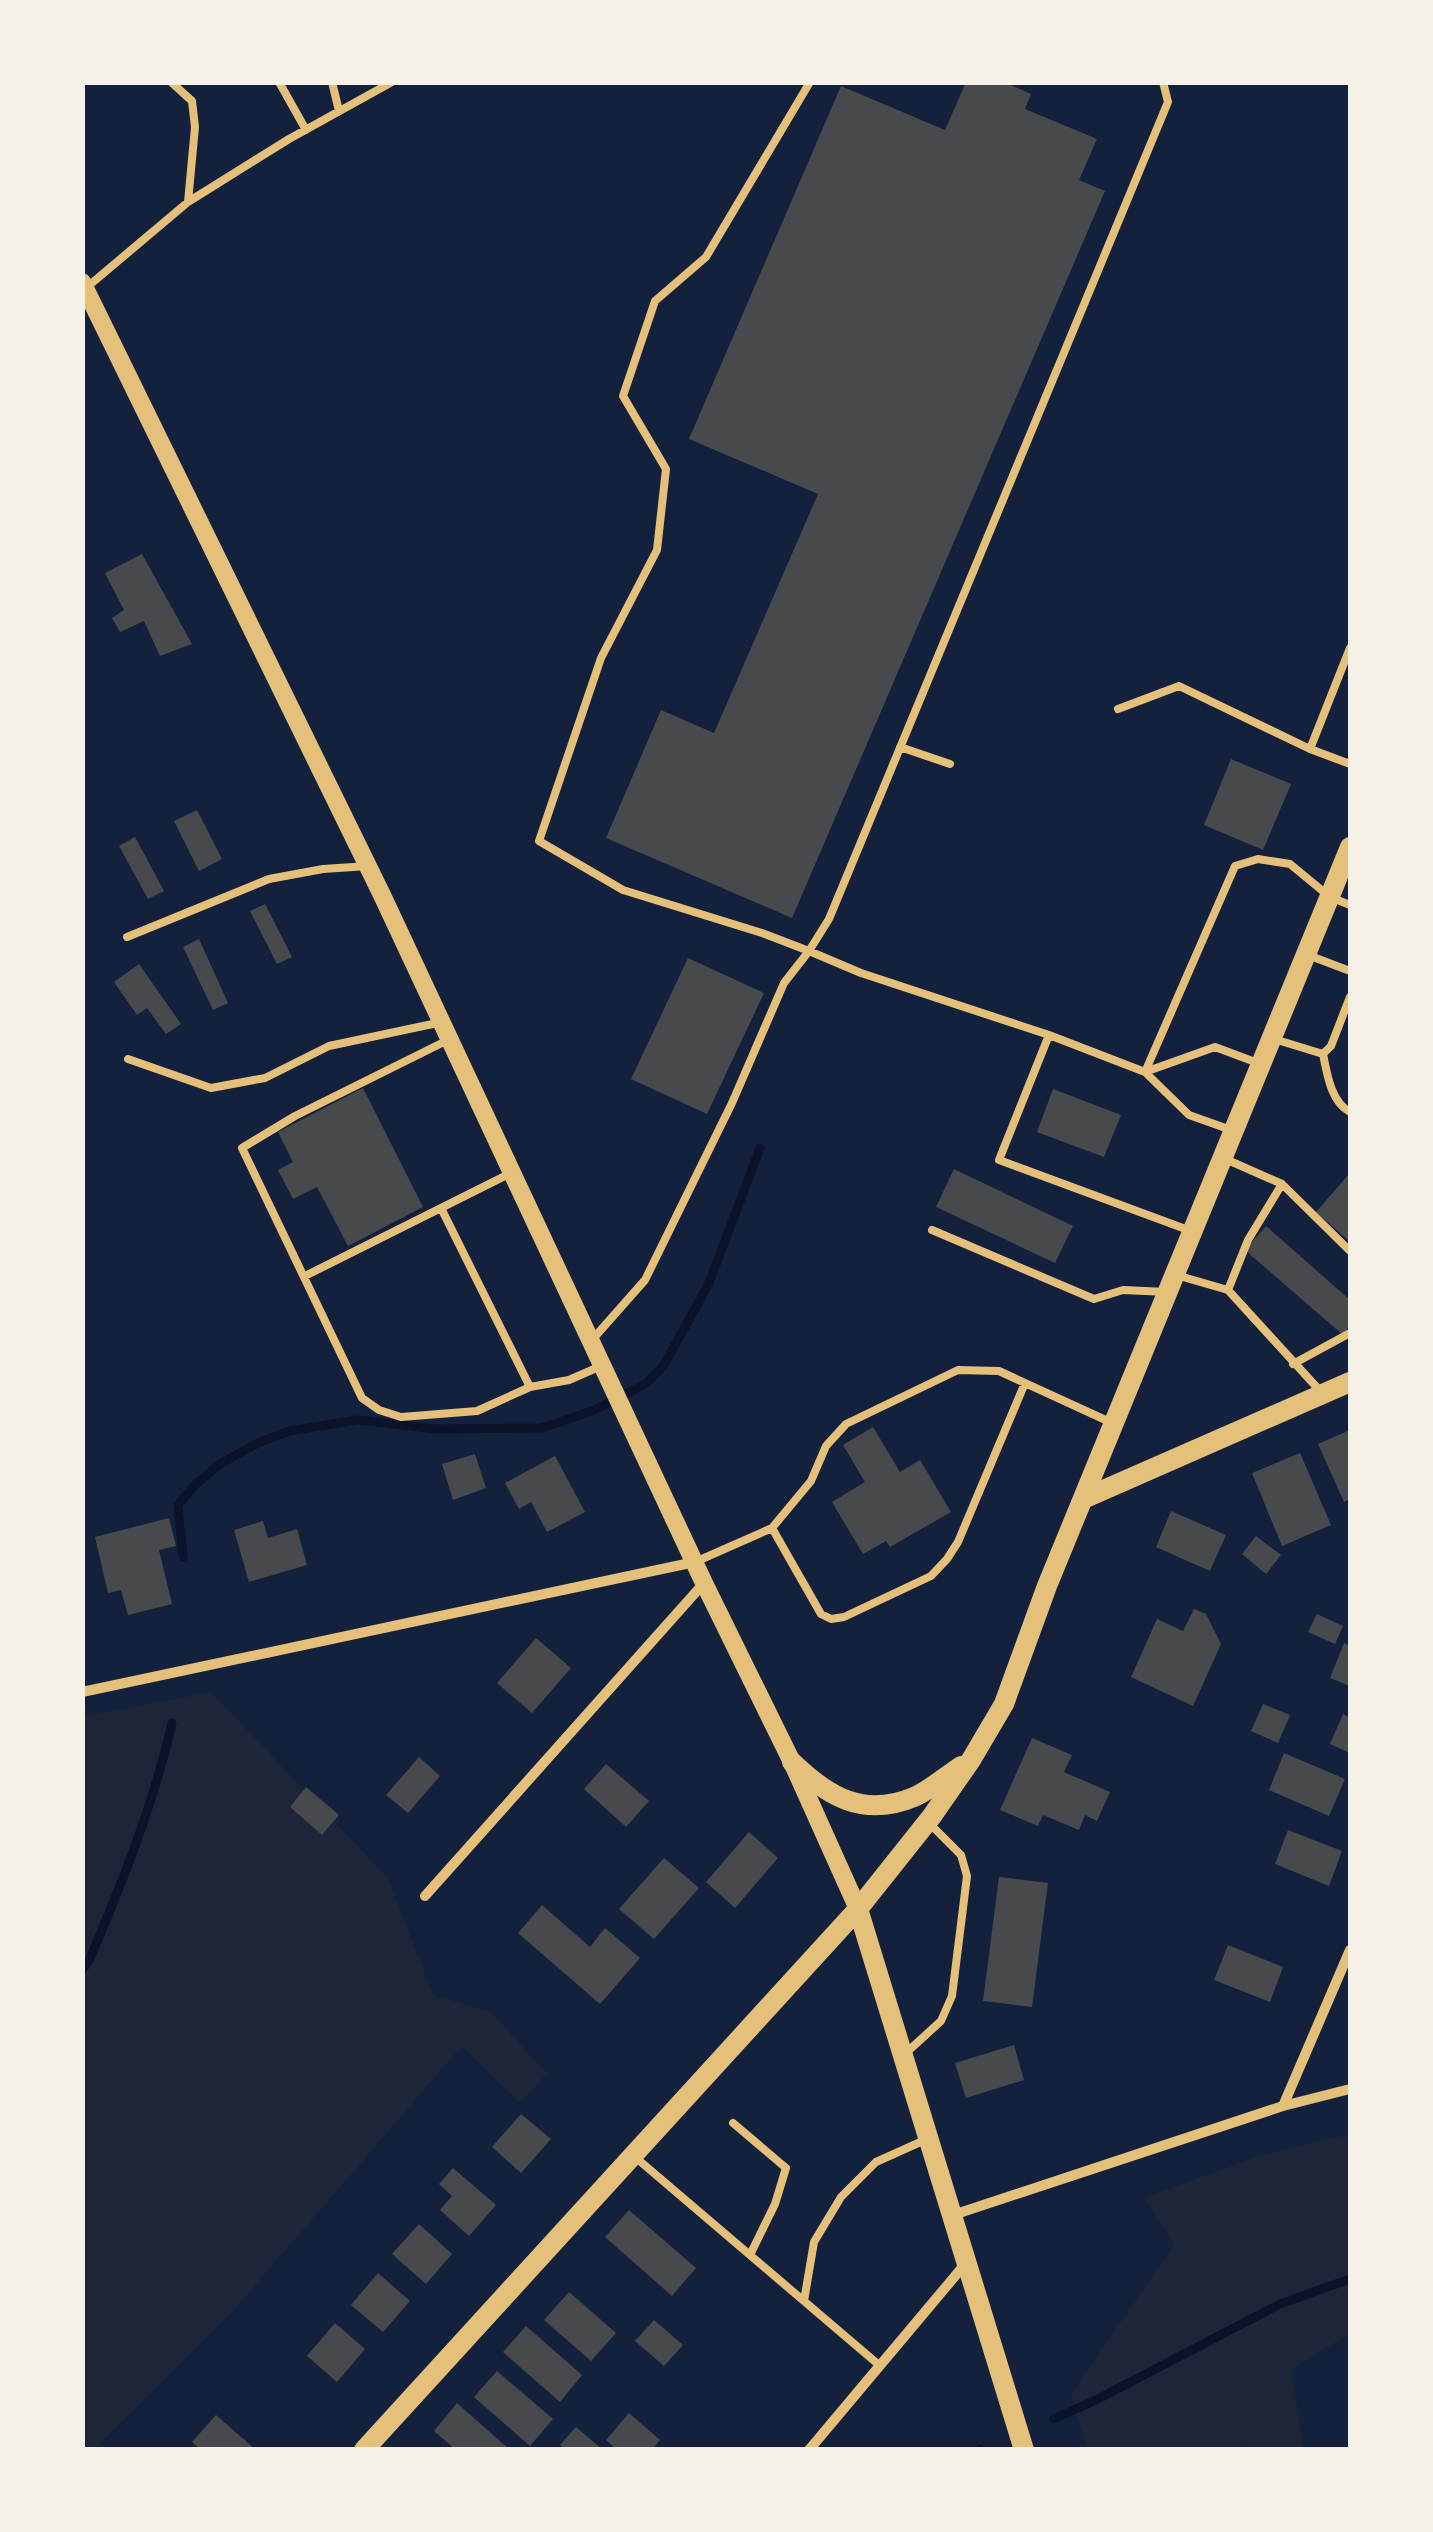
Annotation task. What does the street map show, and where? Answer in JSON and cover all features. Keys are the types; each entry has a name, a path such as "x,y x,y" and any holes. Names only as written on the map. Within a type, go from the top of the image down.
{"main road":[{"path":"364,2450 858,1908 928,1822 971,1760 1004,1704 1047,1586 1350,847"},
{"path":"1083,1499 1350,1382"},
{"path":"792,1762 838,1798 870,1807 913,1797 971,1760"},
{"path":"858,1908 1024,2450"}],"street":[{"path":"84,285 368,866 858,1908"},
{"path":"82,1692 694,1562"},
{"path":"425,1896 704,1583"},
{"path":"1283,2106 1350,1950"},
{"path":"953,2215 1283,2106 1350,2089"},
{"path":"809,2450 968,2261"}],"lane":[{"path":"171,82 192,101 195,128 188,202"},
{"path":"280,82 306,130"},
{"path":"332,82 340,111"},
{"path":"84,285 188,202 392,82"},
{"path":"810,82 706,257 655,301 623,396 666,470 656,550 601,658 539,841 623,890 762,933 861,973 1050,1035 1145,1072 1190,1114 1234,1131"},
{"path":"592,1340 645,1280 732,1103 784,983 829,918 1168,102 1163,82"},
{"path":"1310,749 1350,648"},
{"path":"1118,709 1178,686 1350,764"},
{"path":"900,747 950,764"},
{"path":"1145,1072 1235,866 1258,858 1290,864 1330,897 1350,905"},
{"path":"127,937 269,879 322,869 368,866"},
{"path":"1307,955 1350,971"},
{"path":"1323,1054 1331,1046 1350,997"},
{"path":"128,1059 211,1088 265,1078 329,1046 442,1022"},
{"path":"1050,1035 998,1160 1193,1232"},
{"path":"450,1039 294,1116 242,1148 362,1398 379,1410 401,1416 476,1411 530,1386 607,1372"},
{"path":"1274,1039 1323,1054"},
{"path":"1145,1072 1215,1048 1262,1065"},
{"path":"1323,1054 1329,1082 1342,1108 1350,1112"},
{"path":"1223,1158 1282,1184 1350,1251"},
{"path":"306,1276 513,1172"},
{"path":"1228,1290 1248,1240 1282,1184"},
{"path":"441,1208 530,1386"},
{"path":"932,1230 1094,1299 1123,1290 1172,1284 1228,1290 1322,1393"},
{"path":"1293,1364 1350,1333"},
{"path":"694,1562 772,1528 810,1481 826,1446 846,1424 958,1370 1000,1371 1114,1424"},
{"path":"772,1528 820,1614 830,1619 844,1617 932,1576 958,1542 1026,1383"},
{"path":"904,2055 941,2022 952,1996 967,1876 960,1854 928,1822"},
{"path":"733,2123 786,2168 776,2204 750,2254"},
{"path":"804,2301 814,2242 841,2197 876,2162 930,2138"},
{"path":"633,2155 879,2365"}],"shaded area":[{"path":"211,1692 388,1878 433,1995 491,2012 547,2074 520,2103 462,2046 231,2313 94,2449 83,2450 83,1717"},
{"path":"1350,2134 1350,2333 1291,2370 1304,2449 1087,2449 1071,2394 1174,2245 1144,2198 1256,2157"}],"building":[{"path":"966,82 1004,82 1031,94 1025,109 1097,139 1079,180 1105,191 792,918 606,838 661,710 714,733 818,494 689,439 841,86 945,130"},
{"path":"142,554 192,644 160,656 144,621 120,632 112,618 124,610 105,573"},
{"path":"1231,759 1291,784 1263,850 1204,825"},
{"path":"197,810 222,859 199,871 174,821"},
{"path":"135,837 164,891 148,899 119,846"},
{"path":"265,904 292,957 277,964 250,911"},
{"path":"199,939 228,1003 213,1010 183,947"},
{"path":"688,958 764,993 707,1114 631,1079"},
{"path":"139,964 181,1024 166,1034 147,1008 137,1015 114,982"},
{"path":"363,1088 423,1207 348,1246 317,1187 293,1199 278,1170 293,1162 278,1132"},
{"path":"1053,1089 1121,1115 1104,1157 1037,1132"},
{"path":"954,1169 1073,1226 1055,1263 936,1207"},
{"path":"1350,1173 1350,1242 1316,1212"},
{"path":"1266,1226 1350,1300 1350,1326 1343,1335 1245,1250"},
{"path":"873,1427 900,1472 920,1460 951,1512 890,1547 886,1541 863,1554 832,1502 865,1482 843,1445"},
{"path":"1350,1430 1350,1499 1344,1502 1318,1444"},
{"path":"1300,1453 1331,1525 1282,1546 1252,1473"},
{"path":"475,1454 486,1488 453,1500 442,1464"},
{"path":"555,1456 585,1512 547,1532 531,1502 519,1509 505,1483"},
{"path":"1171,1511 1226,1535 1210,1571 1156,1547"},
{"path":"169,1518 176,1546 159,1550 172,1604 128,1615 121,1590 108,1593 95,1537"},
{"path":"263,1521 268,1538 297,1529 307,1565 249,1582 234,1530"},
{"path":"1256,1536 1281,1555 1266,1574 1242,1554"},
{"path":"1194,1609 1206,1614 1221,1644 1193,1706 1131,1677 1157,1619 1183,1631"},
{"path":"1317,1614 1343,1626 1335,1644 1308,1632"},
{"path":"536,1638 571,1668 532,1713 497,1683"},
{"path":"1344,1643 1350,1646 1350,1686 1330,1678"},
{"path":"1263,1704 1290,1715 1278,1743 1251,1731"},
{"path":"1343,1714 1350,1718 1350,1753 1330,1744"},
{"path":"1032,1738 1072,1755 1064,1772 1110,1792 1097,1821 1085,1815 1079,1830 1043,1815 1038,1826 1000,1810"},
{"path":"1284,1753 1345,1779 1329,1816 1269,1790"},
{"path":"419,1757 440,1776 408,1813 386,1795"},
{"path":"606,1764 649,1801 626,1827 584,1789"},
{"path":"306,1787 339,1815 322,1835 290,1807"},
{"path":"1288,1830 1342,1851 1329,1886 1275,1864"},
{"path":"749,1832 778,1858 735,1908 706,1882"},
{"path":"664,1858 699,1888 654,1939 619,1909"},
{"path":"999,1877 1048,1883 1032,2007 983,2001"},
{"path":"542,1905 590,1947 605,1928 640,1958 600,2004 518,1933"},
{"path":"1228,1945 1283,1967 1270,2002 1214,1980"},
{"path":"1014,2045 1024,2080 966,2098 955,2063"},
{"path":"521,2114 551,2139 521,2173 492,2147"},
{"path":"453,2168 496,2205 469,2236 440,2210 452,2196 439,2184"},
{"path":"629,2210 696,2268 672,2296 605,2237"},
{"path":"419,2224 452,2254 426,2284 392,2254"},
{"path":"378,2273 410,2301 383,2332 351,2305"},
{"path":"569,2292 616,2333 591,2361 544,2320"},
{"path":"654,2320 683,2345 664,2366 635,2341"},
{"path":"335,2323 365,2349 337,2382 307,2356"},
{"path":"526,2326 582,2375 560,2402 503,2352"},
{"path":"497,2371 553,2419 530,2446 474,2397"},
{"path":"457,2403 510,2450 456,2450 434,2431"},
{"path":"629,2413 660,2440 652,2450 617,2450 606,2440"},
{"path":"216,2415 256,2450 201,2450 192,2442"},
{"path":"576,2427 603,2450 565,2450 560,2445"}],"waterway":[{"path":"183,1557 178,1505 220,1464 289,1431 358,1420 436,1429 542,1428 592,1411 647,1383 664,1365 709,1283 760,1148"},
{"path":"82,1970 136,1844 172,1723"},
{"path":"1054,2419 1280,2304 1350,2279"}]}
